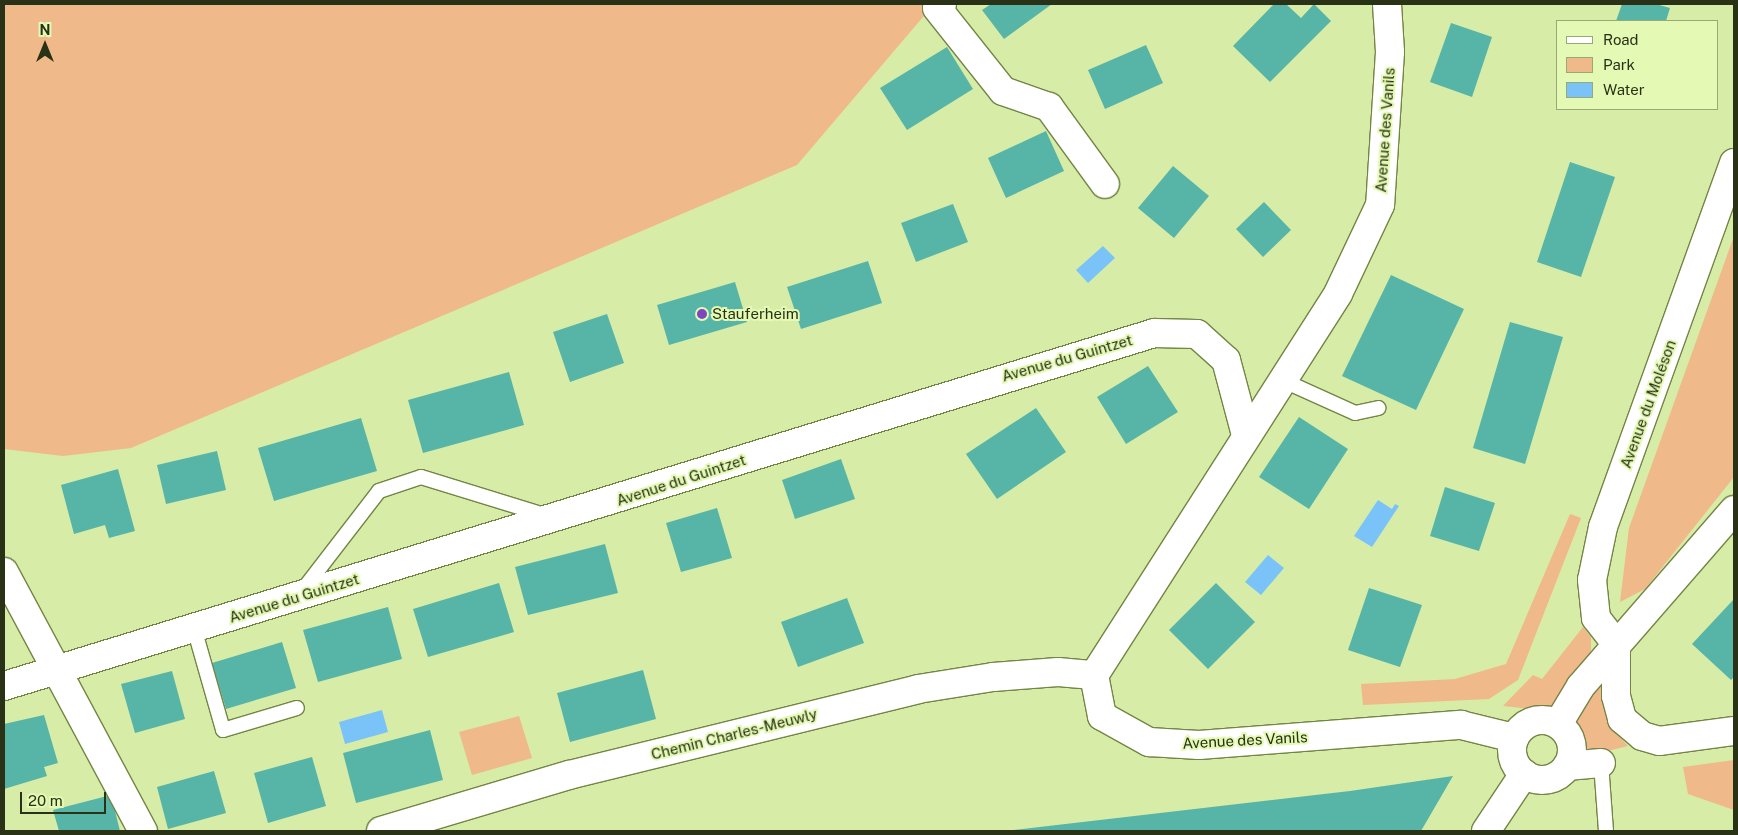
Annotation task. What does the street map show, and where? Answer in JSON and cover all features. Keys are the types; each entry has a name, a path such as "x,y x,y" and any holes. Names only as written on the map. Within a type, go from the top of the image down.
{"street":[{"name":"Avenue des Vanils","path":"1387,4 1390,52 1380,205 1338,294 1094,675 1102,716 1149,742 1199,745 1461,725 1514,738"},
{"path":"940,6 1003,91 1049,107 1105,184"},
{"name":"Avenue du Moléson","path":"1616,644 1596,618 1592,580 1603,527 1734,163"},
{"name":"Avenue du Guintzet","path":"4,686 54,668 297,598 1154,333 1198,334 1226,360 1246,435"},
{"path":"1558,724 1581,686 1734,510"},
{"path":"4,572 143,831"},
{"path":"1616,644 1616,696 1622,718 1642,736 1659,741 1734,731"},
{"name":"Chemin Charles-Meuwly","path":"381,831 569,775 918,689 993,677 1058,672 1094,675"},
{"path":"1567,766 1572,743 1558,724 1535,720 1514,738 1513,760 1524,774 1547,779 1567,766 1601,763"},
{"path":"1486,831 1524,774"}],"lane":[{"path":"1282,380 1322,402 1355,413 1378,408"},
{"path":"297,598 379,490 421,478 556,518"},
{"path":"194,628 223,730 296,708"},
{"path":"1601,763 1606,831"}],"green space":[{"path":"4,4 934,4 797,165 131,448 63,456 4,449"},
{"path":"1734,236 1734,477 1645,589 1620,602 1629,528"},
{"path":"1570,514 1581,518 1518,680 1489,699 1363,705 1361,684 1455,679 1506,664"},
{"path":"1583,627 1591,637 1591,658 1550,711 1503,706 1533,675 1542,679"},
{"path":"1596,683 1603,684 1612,729 1628,746 1583,757 1575,716"},
{"path":"519,716 532,758 472,775 459,732"},
{"path":"1734,760 1734,810 1688,794 1683,767"}],"water":[{"path":"1103,246 1115,258 1088,283 1076,270"},
{"path":"1378,500 1392,509 1395,504 1399,506 1372,547 1354,536"},
{"path":"1268,555 1284,568 1261,595 1245,582"},
{"path":"382,710 388,732 345,744 339,722"}],"building":[{"path":"991,4 1052,4 1004,39 982,10"},
{"path":"1274,4 1286,4 1301,18 1314,4 1331,21 1270,82 1233,46"},
{"path":"1622,4 1656,4 1670,8 1666,20 1616,20"},
{"path":"1451,23 1492,37 1472,97 1430,82"},
{"path":"1146,45 1163,83 1105,109 1088,70"},
{"path":"947,47 973,89 907,130 880,88"},
{"path":"1046,131 1064,171 1006,198 988,158"},
{"path":"1570,162 1615,177 1581,277 1537,262"},
{"path":"1173,166 1209,196 1174,238 1138,208"},
{"path":"1264,202 1291,230 1263,257 1236,229"},
{"path":"953,204 968,242 916,262 901,223"},
{"path":"868,261 882,303 801,329 787,287"},
{"path":"1391,275 1464,309 1416,410 1342,376"},
{"name":"Stauferheim","path":"735,282 747,322 669,345 657,305"},
{"path":"607,314 624,363 570,382 553,332"},
{"path":"1510,322 1563,337 1525,464 1473,448"},
{"path":"1148,366 1178,412 1126,444 1097,397"},
{"path":"509,372 524,425 423,453 408,400"},
{"path":"1036,408 1066,452 997,499 966,454"},
{"path":"1299,417 1348,449 1309,509 1259,477"},
{"path":"361,418 377,471 274,501 258,448"},
{"path":"217,451 226,490 166,504 157,465"},
{"path":"841,459 855,499 795,519 782,480"},
{"path":"118,469 135,531 109,538 105,525 74,534 61,485"},
{"path":"1445,487 1495,503 1479,551 1430,536"},
{"path":"717,508 732,558 681,572 666,523"},
{"path":"605,544 618,593 528,615 515,567"},
{"path":"499,583 514,632 428,657 413,609"},
{"path":"1216,583 1255,622 1208,669 1169,630"},
{"path":"1369,588 1422,605 1400,667 1348,650"},
{"path":"847,598 864,643 798,667 781,622"},
{"path":"1734,599 1734,677 1731,680 1692,644"},
{"path":"388,607 402,659 318,682 303,630"},
{"path":"282,642 296,688 226,709 212,663"},
{"path":"643,670 656,719 570,742 557,693"},
{"path":"172,671 185,719 135,733 121,684"},
{"path":"44,715 58,763 44,767 47,776 4,789 4,724"},
{"path":"430,730 443,780 356,803 343,753"},
{"path":"312,757 326,806 268,823 254,773"},
{"path":"214,771 226,813 168,829 157,787"},
{"path":"1453,776 1421,831 1005,831 1350,791"},
{"path":"111,795 120,831 59,831 53,810"}],"place":[{"name":"Stauferheim","path":"702,314"}]}
